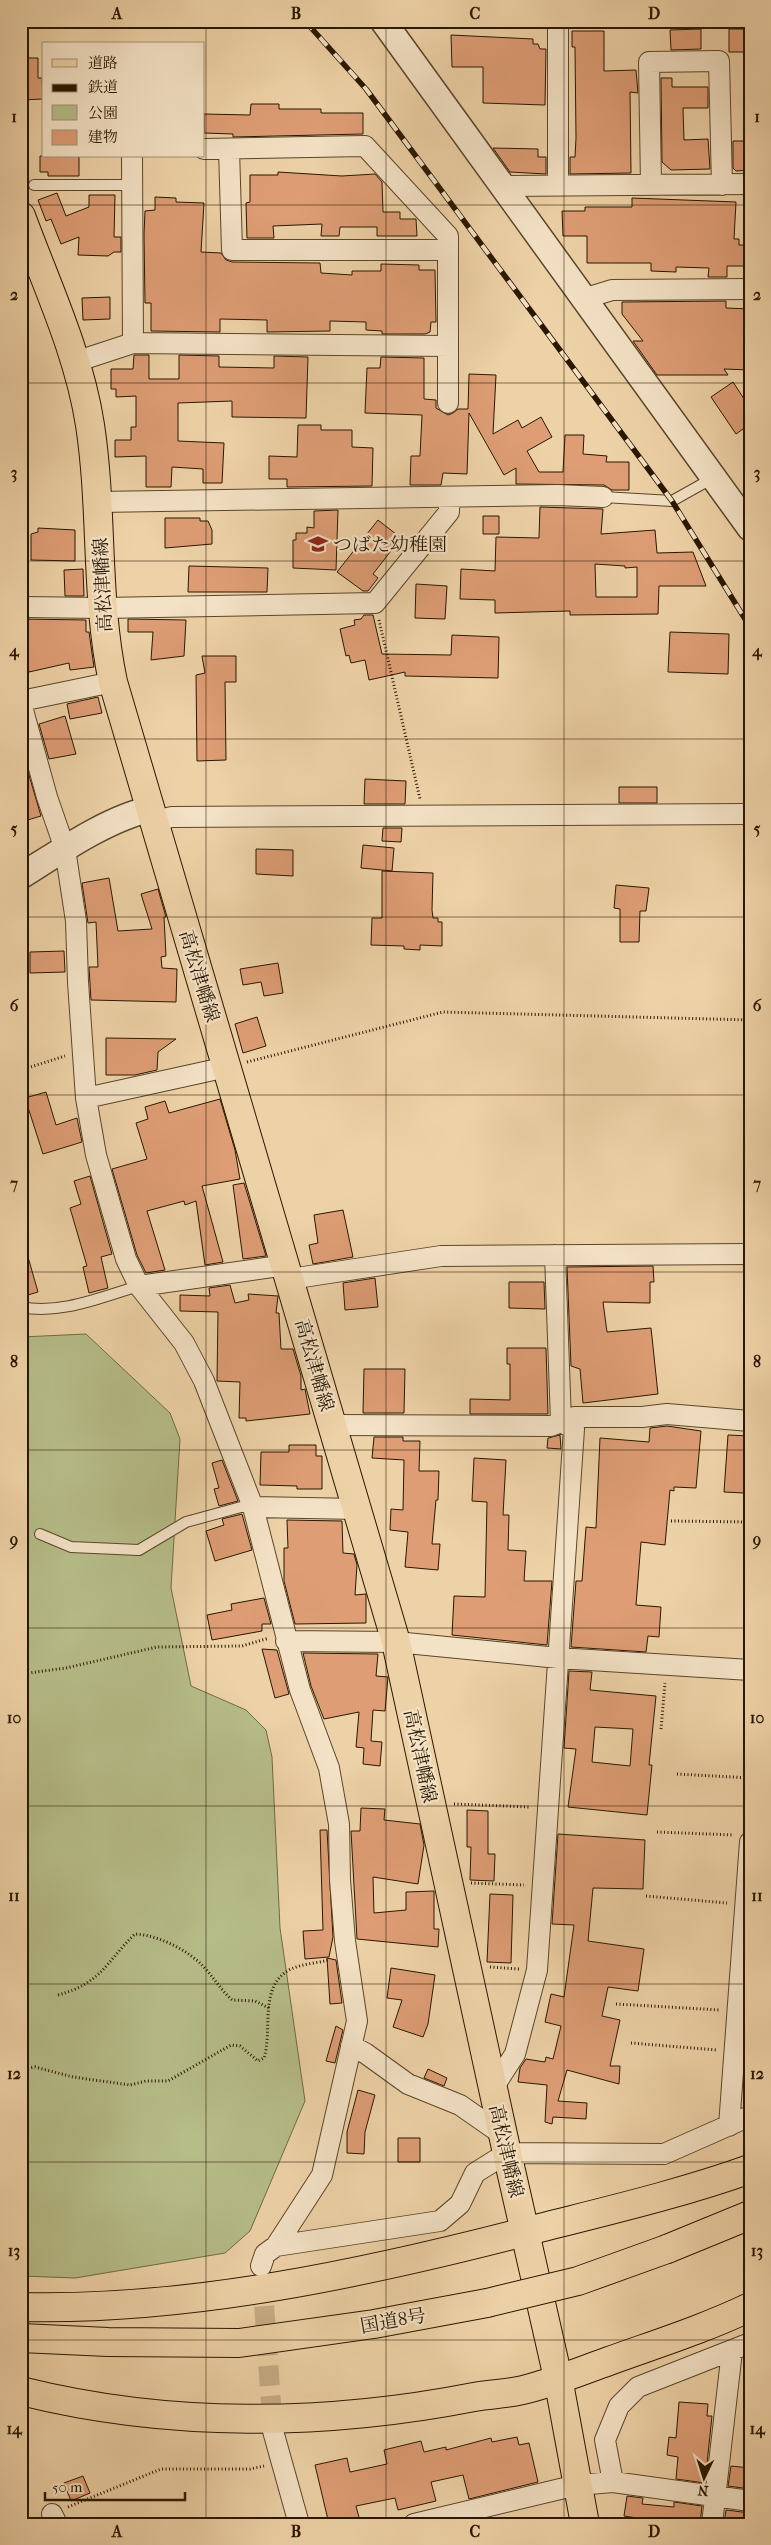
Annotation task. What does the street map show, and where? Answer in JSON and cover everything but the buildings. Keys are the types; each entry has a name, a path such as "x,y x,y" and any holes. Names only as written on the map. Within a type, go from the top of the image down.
{"main road":[{"name":"高松津幡線","path":"21,216 75,362 90,424 98,502 102,608 106,647 113,682 396,1642 558,2378 585,2524"},
{"path":"21,2307 149,2301 236,2292 359,2272 635,2204 750,2169"},
{"name":"国道8号","path":"21,2338 239,2343 374,2324 488,2303 578,2281 667,2250 750,2215"},
{"path":"21,2391 80,2403 162,2414 256,2420 334,2418 423,2408 523,2390 709,2326 750,2307"}],"street":[{"path":"383,21 750,528"},
{"path":"558,21 558,185"},
{"path":"651,185 649,62 719,61 722,184"},
{"path":"205,149 365,146 448,236 448,403"},
{"path":"229,149 232,250 448,250"},
{"path":"132,158 133,343"},
{"path":"501,186 750,184"},
{"path":"583,299 612,290 750,289"},
{"path":"75,362 133,343 448,346"},
{"path":"98,502 558,495 603,498"},
{"path":"21,607 102,608 375,603 449,512 449,498"},
{"path":"113,682 26,700 21,703 47,797 65,849 76,921 86,1098 96,1155 126,1259 139,1286 184,1343 204,1381 253,1507 285,1637 303,1698 329,1768 340,1824 340,1880 347,1956 357,2021 322,2175 276,2246 265,2254 261,2266"},
{"path":"21,876 65,849 133,813 172,818 750,814"},
{"path":"86,1098 227,1067"},
{"path":"139,1286 441,1256 750,1254"},
{"path":"554,1255 561,1422"},
{"path":"333,1425 551,1426 574,1417 642,1417 667,1414 750,1421"},
{"path":"493,2088 516,2054 537,1970 574,1429 561,1422"},
{"path":"253,1507 358,1509"},
{"path":"285,1637 396,1642 558,1658 750,1670"},
{"path":"730,2126 745,1904 745,1839"},
{"path":"351,2046 365,2053 408,2084 460,2105 505,2144 664,2154 750,2116"},
{"path":"276,2246 440,2220 460,2204 475,2173 505,2144"},
{"path":"614,2482 605,2440 619,2406 638,2388 741,2347"},
{"path":"712,2524 741,2347"},
{"path":"273,2431 299,2524"},
{"path":"414,2524 577,2485 614,2482 750,2501"}],"lane":[{"path":"34,185 131,185"},
{"path":"603,498 672,501 714,478"},
{"path":"21,1307 36,1310 68,1307 139,1286"},
{"path":"40,1534 70,1547 139,1550 186,1522 241,1507 253,1507"}],"path":[{"path":"375,603 424,816"},
{"path":"227,1067 443,1012 750,1020"},
{"path":"21,1070 82,1050"},
{"path":"671,1522 750,1522"},
{"path":"21,1674 66,1668 157,1647 242,1646 285,1637"},
{"path":"661,1729 666,1665"},
{"path":"676,1774 750,1778"},
{"path":"432,1803 548,1808"},
{"path":"657,1832 745,1839"},
{"path":"449,1882 542,1886"},
{"path":"646,1896 745,1904"},
{"path":"58,1996 78,1990 95,1980 135,1934 146,1934 187,1953 204,1967 218,1987 232,2000 255,2002 269,2008"},
{"path":"21,2070 35,2067 73,2077 130,2085 146,2081 168,2081 231,2044 240,2046 258,2061 264,2058 268,2045 271,1991 279,1977 292,1968 347,1956"},
{"path":"467,1965 537,1970"},
{"path":"616,2004 738,2011"},
{"path":"631,2043 735,2052"},
{"path":"55,2519 161,2469 250,2469 282,2462"}],"green space":[{"path":"86,1334 170,1413 180,1439 171,1588 191,1686 246,1710 266,1730 272,1757 280,1928 305,2101 250,2231 225,2253 75,2278 21,2276 21,1337"}],"tunnel":[{"path":"262,2276 273,2431"}],"railway":[{"path":"305,21 366,89 672,501 750,627"}],"place":[{"name":"つばた幼稚園","path":"318,544"}]}
